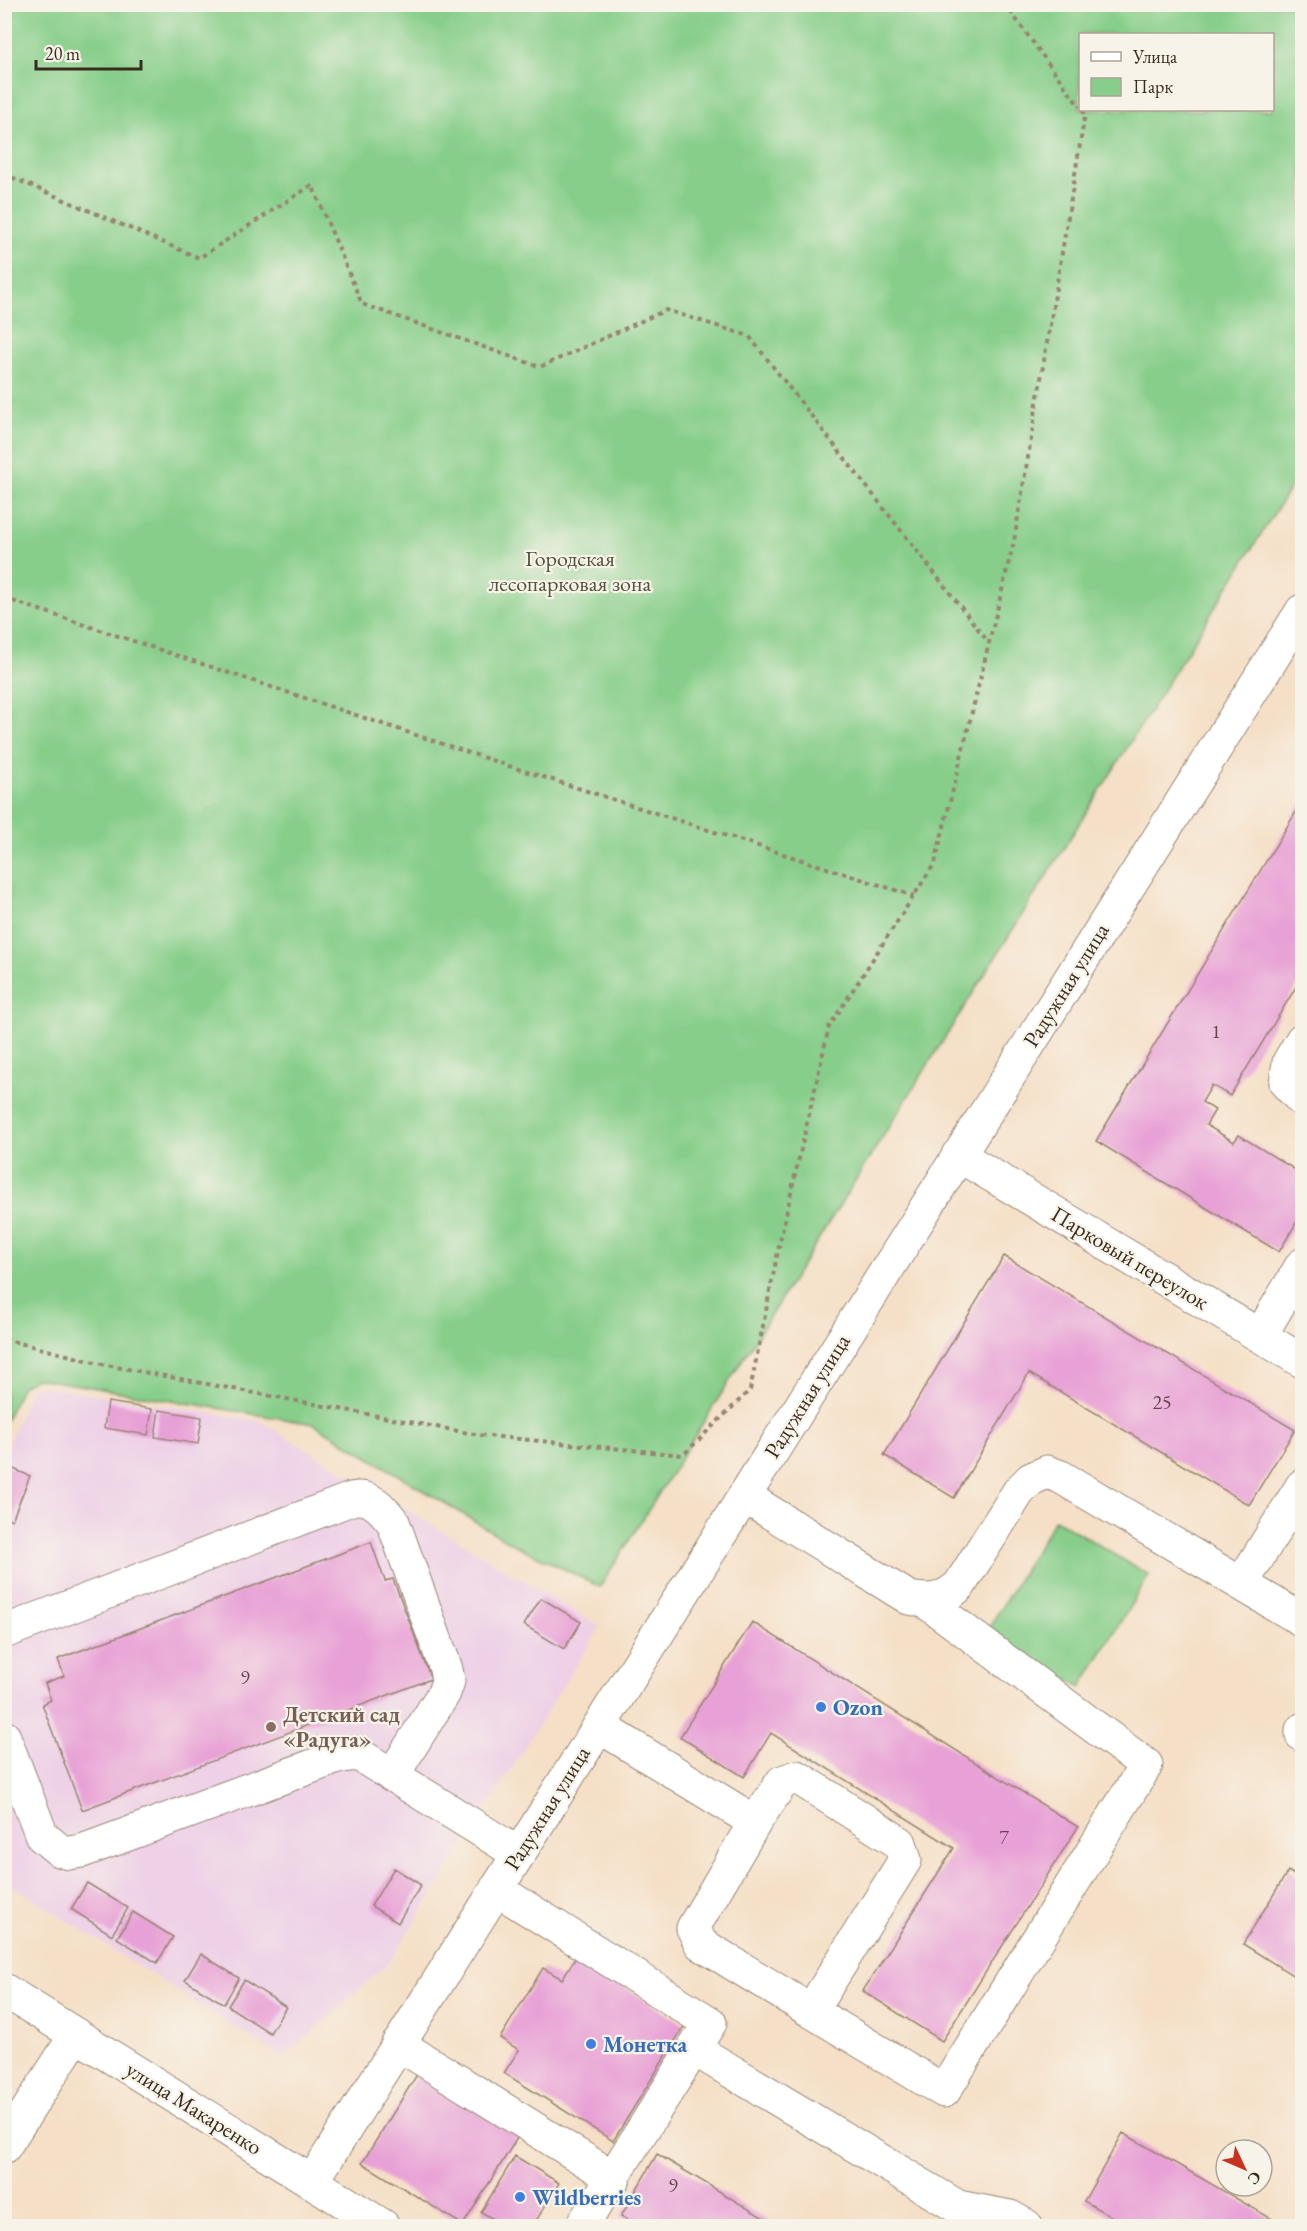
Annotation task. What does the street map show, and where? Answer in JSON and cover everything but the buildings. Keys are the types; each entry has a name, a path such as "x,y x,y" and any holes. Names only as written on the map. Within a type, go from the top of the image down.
{"street":[{"name":"Радужная улица","path":"312,2182 1302,612"},
{"path":"1302,1040 1289,1062 1286,1083 1302,1100"},
{"name":"Парковый переулок","path":"958,1155 1302,1361"},
{"path":"1260,1336 1302,1265"},
{"path":"744,1496 909,1598 925,1601 945,1597 959,1586 1019,1491 1031,1479 1047,1472 1061,1477 1302,1620"},
{"path":"1242,1583 1302,1486"},
{"path":"4,1632 351,1499 358,1497 368,1499 378,1504 393,1522 448,1681 444,1693 392,1776"},
{"path":"811,2011 905,1860 900,1843 797,1777 782,1782 755,1822 693,1928 701,1944 811,2011 944,2091 1146,1765 925,1601"},
{"path":"599,1725 755,1822"},
{"path":"4,1737 42,1836 59,1850 69,1853 82,1851 340,1756 358,1754 519,1854"},
{"path":"496,1889 710,2024 582,2226"},
{"name":"улица Макаренко","path":"4,1990 383,2226"},
{"path":"4,2146 76,2035"},
{"path":"398,2044 614,2178"},
{"path":"694,2049 952,2217 1010,2217 1026,2226"}],"path":[{"path":"1005,4 1079,105"},
{"path":"4,1339 106,1365 479,1435 683,1455 750,1390 780,1241 830,1027 935,864 1014,541 1086,114 1084,111"},
{"path":"4,174 199,258 312,185 362,304 540,367 666,310 749,336 989,644"},
{"path":"4,598 509,766 914,896"}],"shaded area":[{"name":"Детский сад «Радуга»","path":"33,1385 260,1421 600,1627 391,1960 283,2058 5,1881 5,1452"}],"green space":[{"name":"Городская лесопарковая зона","path":"5,4 1302,5 1302,469 600,1587 509,1542 314,1424 36,1378 22,1386 5,1422"},
{"path":"1055,1519 1149,1575 1081,1687 987,1631"}],"place":[{"name":"Ozon","path":"821,1707"},
{"name":"Детский сад «Радуга»","path":"271,1727"},
{"name":"Монетка","path":"591,2044"},
{"name":"Wildberries","path":"520,2197"}]}
